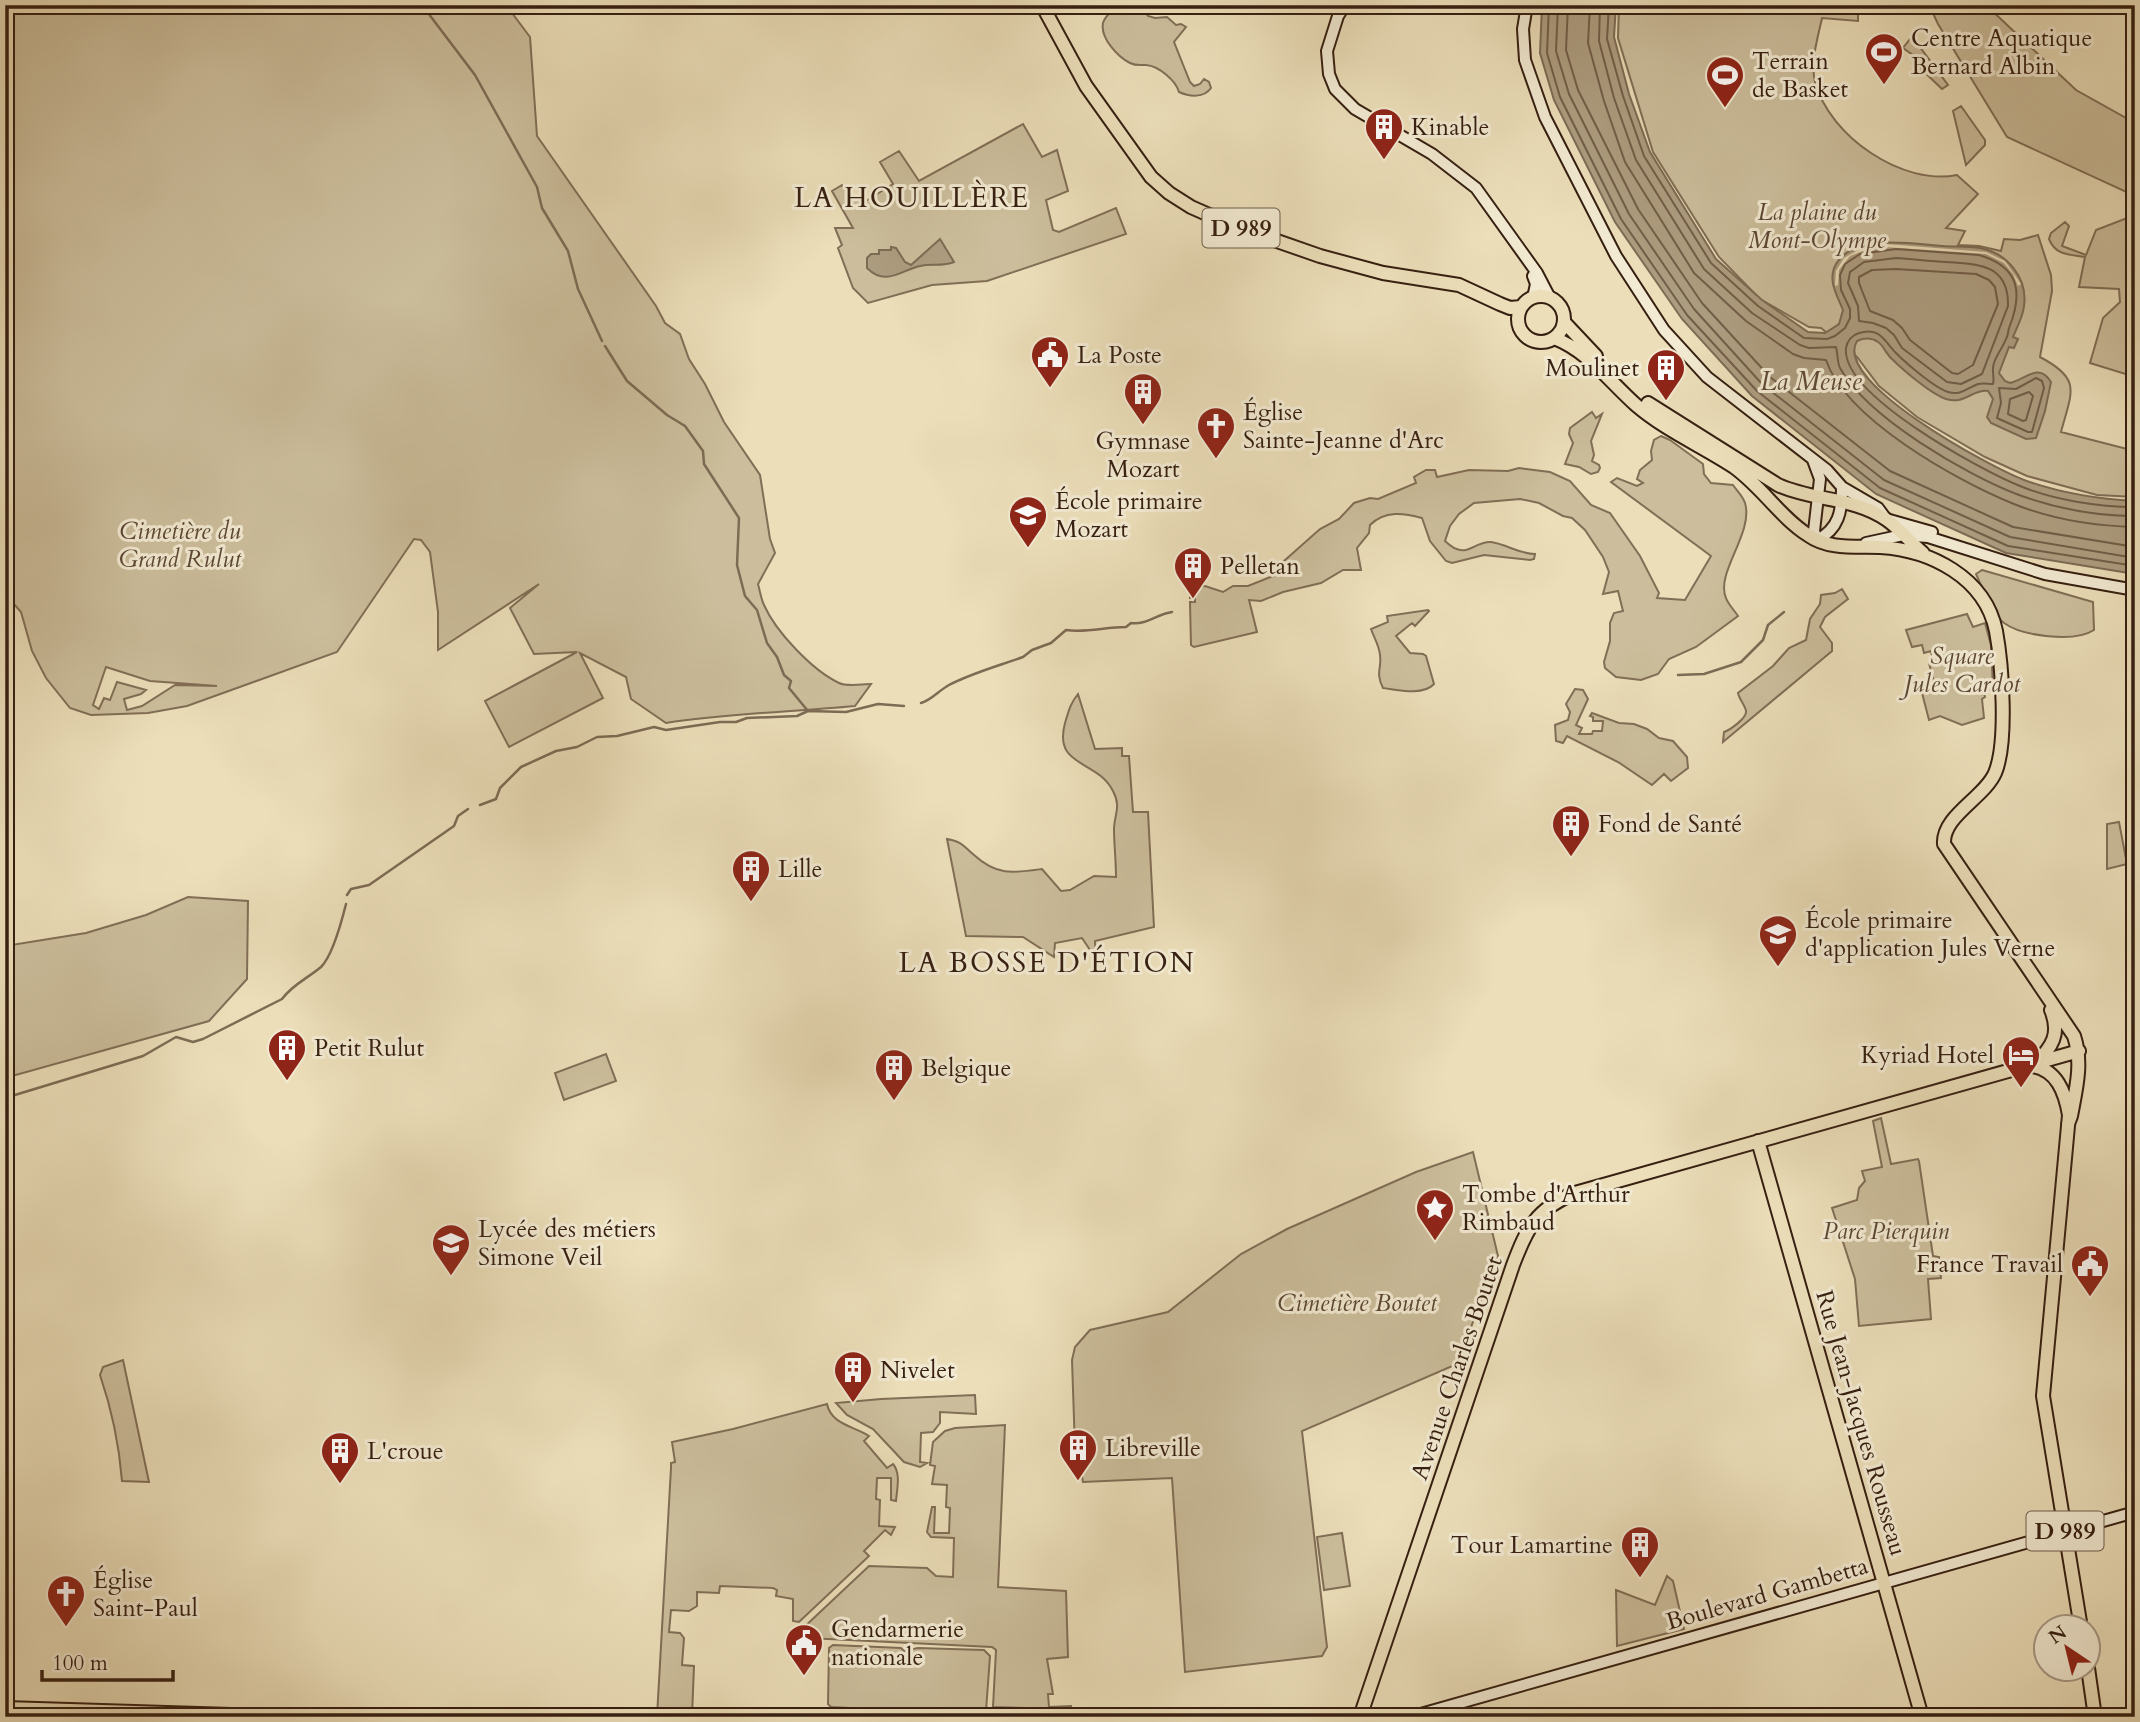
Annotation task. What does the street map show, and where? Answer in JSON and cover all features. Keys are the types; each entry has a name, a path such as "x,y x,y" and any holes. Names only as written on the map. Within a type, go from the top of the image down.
{"main road":[{"name":"D 989","path":"1042,5 1086,86 1128,145 1152,177 1191,208 1320,256 1383,273 1459,285 1510,307 1521,307"},
{"path":"1564,322 1561,331 1545,342 1528,338 1518,322 1521,307 1533,298 1550,298 1560,307 1564,322 1613,373 1659,412 1778,485 1792,491 1842,502 1886,519 1926,555 1964,578 1986,605 1996,630 2000,665 2000,752 1994,775 1946,828 1944,844 2053,1012 2056,1035 2050,1048 2032,1065 2056,1079 2067,1102 2068,1124"},
{"name":"D 989","path":"1490,299 1518,322"},
{"path":"1554,338 1583,354 1654,420 1734,468 1761,490 1792,523 1817,540 1825,544 1882,547 1926,555"},
{"path":"2035,982 2063,1018 2079,1051 2077,1082 2068,1124"},
{"name":"Avenue Charles Boutet","path":"1360,1717 1529,1227 1555,1201 1574,1193 2079,1051"},
{"name":"D 989","path":"2068,1124 2043,1396 2079,1614"},
{"name":"Rue Jean-Jacques Rousseau","path":"1758,1141 1922,1717"},
{"path":"2090,1684 2095,1717"},
{"path":"5,1708 296,1717"}],"street":[{"path":"1345,5 1338,16 1327,51 1329,74 1335,89 1355,109 1432,154 1464,177 1486,201 1537,273 1550,298"},
{"path":"1527,5 1523,29 1525,60 1545,117 1616,256 1664,330 1707,377 1826,470 1842,487 1878,508 1886,519 1945,536 1980,552"},
{"path":"1523,255 1536,284 1533,298"},
{"path":"1813,460 1821,479 1814,531 1817,540 1835,527 1842,502 1842,487"},
{"path":"1849,547 1903,535 1928,537 2045,574 2135,590"},
{"name":"Boulevard Gambetta","path":"1410,1717 2135,1512"},
{"path":"1368,1717 1370,1690"}],"green space":[{"name":"Cimetière du Grand Rulut","path":"5,5 506,5 530,37 537,136 656,306 665,323 680,334 689,359 724,422 760,475 770,539 775,553 758,584 763,603 777,627 818,669 846,685 871,684 855,706 666,723 631,699 626,677 580,653 603,698 509,747 485,701 577,652 534,654 510,608 539,584 438,650 438,612 430,552 421,540 414,539 337,652 187,706 148,713 91,715 70,708 46,678 32,651 21,612 5,594","holes":["106,667 150,681 217,686 175,685 142,706 127,710 124,699 146,690 117,682 110,700 104,698 99,709 93,705"]},
{"path":"1117,5 1141,5 1148,16 1167,17 1176,25 1186,27 1174,42 1190,82 1194,86 1204,79 1209,82 1211,88 1205,94 1196,96 1179,92 1161,71 1151,66 1132,64 1120,56 1107,41 1103,29 1105,18"},
{"name":"La plaine du Mont-Olympe","path":"1619,5 1823,5 1823,8 1858,11 1858,21 1822,18 1813,66 1815,82 1823,102 1852,138 1871,153 1914,173 1957,175 1978,194 1946,228 1965,231 1958,245 2001,251 2004,239 2020,240 2038,235 2051,275 2052,291 2040,357 2063,372 2070,387 2061,432 2135,451 2135,497 2097,495 2027,476 1985,457 1917,417 1879,386 1857,357 1821,328 1809,327 1760,299 1719,257 1653,152 1618,38"},
{"path":"1929,5 1986,5 2076,90 2135,123 2135,196 2007,137"},
{"path":"1910,39 1914,39 1948,85 1942,89 1918,66 1920,60 1903,48"},
{"path":"1961,106 1985,140 1985,145 1966,165 1953,111"},
{"path":"1023,124 1042,157 1057,150 1068,191 1046,200 1053,230 1059,232 1116,208 1126,234 987,281 932,285 868,303 853,288 838,248 842,245 835,228 853,228 832,191 842,185 851,199 856,197 861,204 893,184 880,162 899,151 919,181"},
{"path":"2127,218 2135,220 2135,377 2090,363 2103,318 2120,302 2119,289 2079,287 2085,257 2055,249 2049,239 2051,233 2065,222 2069,226 2062,246 2086,255 2096,230"},
{"path":"1592,412 1596,418 1602,414 1591,441 1594,455 1592,461 1600,468 1598,472 1591,474 1579,467 1565,464 1573,443 1569,434 1570,428"},
{"path":"1661,436 1703,464 1704,474 1711,483 1733,485 1744,500 1746,515 1724,588 1727,600 1738,616 1696,647 1669,659 1658,674 1641,680 1616,677 1605,668 1610,623 1614,613 1623,611 1618,591 1603,594 1609,572 1603,557 1585,530 1572,518 1539,503 1520,499 1474,503 1459,514 1450,526 1445,541 1459,550 1484,543 1497,543 1535,554 1534,559 1484,555 1452,563 1446,561 1430,541 1422,518 1402,514 1388,515 1370,525 1369,533 1357,548 1361,570 1343,570 1321,583 1283,592 1261,601 1249,600 1257,632 1194,647 1191,645 1190,602 1195,602 1195,598 1190,598 1190,593 1194,587 1205,586 1223,592 1233,586 1248,586 1278,574 1276,568 1320,529 1339,519 1354,503 1370,498 1378,499 1416,483 1414,477 1426,470 1435,470 1437,477 1469,470 1508,471 1519,468 1550,472 1570,481 1591,505 1610,513 1640,556 1659,593 1657,598 1685,600 1711,556 1611,482 1617,478 1637,486 1643,483 1637,479 1640,470 1652,460 1654,440"},
{"path":"1982,570 2093,602 2094,630 2061,637 2012,628 1999,619 1988,600 1976,574"},
{"path":"1842,589 1848,599 1825,617 1820,627 1832,643 1832,651 1723,742 1724,732 1746,714 1738,693 1773,666 1789,648 1806,640 1810,619 1820,604 1821,595"},
{"path":"1428,610 1415,626 1412,623 1396,636 1410,653 1426,656 1434,684 1417,691 1383,688 1379,674 1379,651 1371,629 1388,622 1387,616"},
{"name":"Square Jules Cardot","path":"1967,614 1973,627 1985,623 1991,645 1993,688 1984,693 1985,697 1982,699 1984,718 1962,725 1940,716 1929,720 1922,693 1936,690 1929,663 1933,661 1931,651 1924,653 1922,645 1912,647 1906,630"},
{"path":"1575,689 1583,690 1588,699 1576,725 1582,728 1579,734 1602,731 1603,721 1593,721 1590,716 1592,713 1619,723 1634,724 1659,738 1673,741 1687,757 1688,768 1671,781 1664,774 1652,785 1618,762 1567,736 1563,743 1556,741 1555,725 1568,720 1570,712 1566,704"},
{"path":"1078,694 1095,749 1122,748 1122,756 1129,756 1133,812 1148,812 1154,927 1095,941 1096,959 1082,938 1055,943 1054,957 1023,937 966,936 947,839 959,843 982,862 998,870 1014,872 1042,869 1061,891 1070,890 1094,876 1116,877 1115,796 1106,781 1078,762 1065,748 1065,723"},
{"path":"2119,822 2127,864 2107,869 2107,824"},
{"path":"188,897 248,901 247,979 209,1021 5,1078 5,946 86,933 146,915"},
{"path":"606,1054 616,1081 564,1100 555,1073"},
{"name":"Parc Pierquin","path":"1881,1118 1891,1164 1919,1161 1933,1256 1939,1257 1941,1278 1928,1279 1931,1319 1859,1326 1855,1279 1832,1208 1857,1200 1859,1188 1865,1181 1862,1171 1882,1167 1873,1121"},
{"name":"Cimetière Boutet","path":"1473,1152 1498,1256 1457,1364 1302,1431 1327,1647 1322,1656 1185,1672 1172,1478 1083,1482 1082,1477 1076,1478 1072,1360 1075,1347 1090,1330 1168,1312 1241,1254 1287,1229 1416,1172"},
{"path":"123,1360 149,1482 122,1481 114,1427 100,1375 103,1367"},
{"path":"975,1395 976,1414 940,1412 940,1423 933,1432 921,1433 920,1462 927,1463 920,1467 904,1462 873,1429 847,1415 836,1403 881,1399"},
{"path":"827,1404 833,1416 843,1424 869,1436 864,1441 887,1468 893,1464 897,1472 896,1501 891,1500 891,1478 877,1478 879,1526 895,1527 891,1535 885,1530 864,1551 869,1556 799,1622 793,1621 793,1599 776,1596 777,1590 773,1588 720,1586 719,1593 697,1592 697,1606 689,1611 671,1610 669,1632 680,1633 684,1638 682,1665 694,1666 692,1716 657,1717 671,1463 675,1462 672,1442"},
{"path":"1005,1425 998,1587 1066,1591 1068,1657 1047,1659 1053,1694 1048,1694 1049,1707 1071,1706 1071,1717 1031,1717 1026,1708 993,1707 996,1650 992,1647 802,1638 800,1635 801,1630 869,1566 927,1568 936,1576 953,1577 954,1538 931,1537 927,1532 932,1507 935,1507 934,1533 949,1533 947,1485 932,1484 935,1466 930,1465 933,1442 945,1431 955,1428"},
{"path":"1342,1533 1350,1586 1324,1590 1317,1537"},
{"path":"1667,1576 1673,1581 1684,1629 1617,1646 1616,1590 1655,1605"},
{"path":"833,1645 901,1648 904,1651 918,1648 984,1650 990,1656 986,1711 983,1715 831,1707 828,1704 829,1648"}],"water":[{"name":"La Meuse","path":"1542,5 1616,5 1614,37 1629,94 1650,152 1716,259 1762,300 1808,332 1825,333 1839,324 1843,310 1834,287 1833,270 1845,254 1856,248 1885,243 1975,247 1990,251 2007,261 2014,268 2023,286 2024,306 2013,337 2018,339 2014,348 2009,347 1999,373 2010,383 2037,372 2051,382 2036,438 2026,439 1991,423 1987,417 1993,399 1988,391 1977,392 1958,400 1946,399 1925,387 1903,369 1875,340 1868,338 1857,341 1856,358 1868,378 1890,400 1981,459 2038,485 2093,497 2135,501 2135,574 2006,553 1876,494 1752,396 1682,319 1615,222 1554,100 1540,53"},
{"path":"940,239 954,262 920,266 887,277 874,274 867,268 867,258 871,254 879,254 879,250 891,250 891,247 896,248 905,262 911,265"}],"pier":[{"path":"1886,244 1986,252 2005,261 2021,284 2018,286 2004,263 1986,254 1885,247 1868,249 1850,256 1839,270 1838,285 1835,286 1836,271 1844,258 1860,249"}],"waterway":[{"path":"422,5 475,75 537,187 542,208 568,251 578,289 602,341"},
{"path":"605,346 627,381 667,415 685,426 703,451 704,464 739,518 737,565 745,596 757,610 767,643 777,657 784,675 791,681 789,688 808,711"},
{"path":"921,703 945,687 1023,657 1032,650 1051,643 1066,630 1126,627 1131,623 1172,612"},
{"path":"1678,675 1704,674 1741,662 1763,640 1768,625 1784,612"},
{"path":"480,805 496,799 500,788 521,767 597,737 617,736 654,727 666,730 736,722 747,718 797,716 808,711 846,712 878,704 904,706"},
{"path":"347,895 351,889 369,885 454,826 458,816 468,809"},
{"path":"5,1098 143,1056 176,1037 193,1042 203,1039 282,999 325,962 346,904"}],"place":[{"name":"Centre Aquatique Bernard Albin","path":"1884,86"},
{"name":"Terrain de Basket","path":"1725,109"},
{"name":"Kinable","path":"1384,161"},
{"name":"La Poste","path":"1050,389"},
{"name":"Moulinet","path":"1666,402"},
{"name":"Gymnase Mozart","path":"1143,426"},
{"name":"Église Sainte-Jeanne d'Arc","path":"1216,460"},
{"name":"École primaire Mozart","path":"1028,549"},
{"name":"Pelletan","path":"1193,600"},
{"name":"Fond de Santé","path":"1571,858"},
{"name":"Lille","path":"751,903"},
{"name":"École primaire d'application Jules Verne","path":"1778,968"},
{"name":"Petit Rulut","path":"287,1082"},
{"name":"Kyriad Hotel","path":"2021,1089"},
{"name":"Belgique","path":"894,1102"},
{"name":"Tombe d'Arthur Rimbaud","path":"1435,1242"},
{"name":"Lycée des métiers Simone Veil","path":"451,1277"},
{"name":"France Travail","path":"2090,1298"},
{"name":"Nivelet","path":"853,1404"},
{"name":"Libreville","path":"1078,1482"},
{"name":"L'croue","path":"340,1485"},
{"name":"Tour Lamartine","path":"1640,1579"},
{"name":"Église Saint-Paul","path":"66,1628"},
{"name":"Gendarmerie nationale","path":"804,1677"}],"district":[{"name":"LA HOUILLÈRE","path":"912,198"},
{"name":"LA BOSSE D'ÉTION","path":"1047,963"}]}
